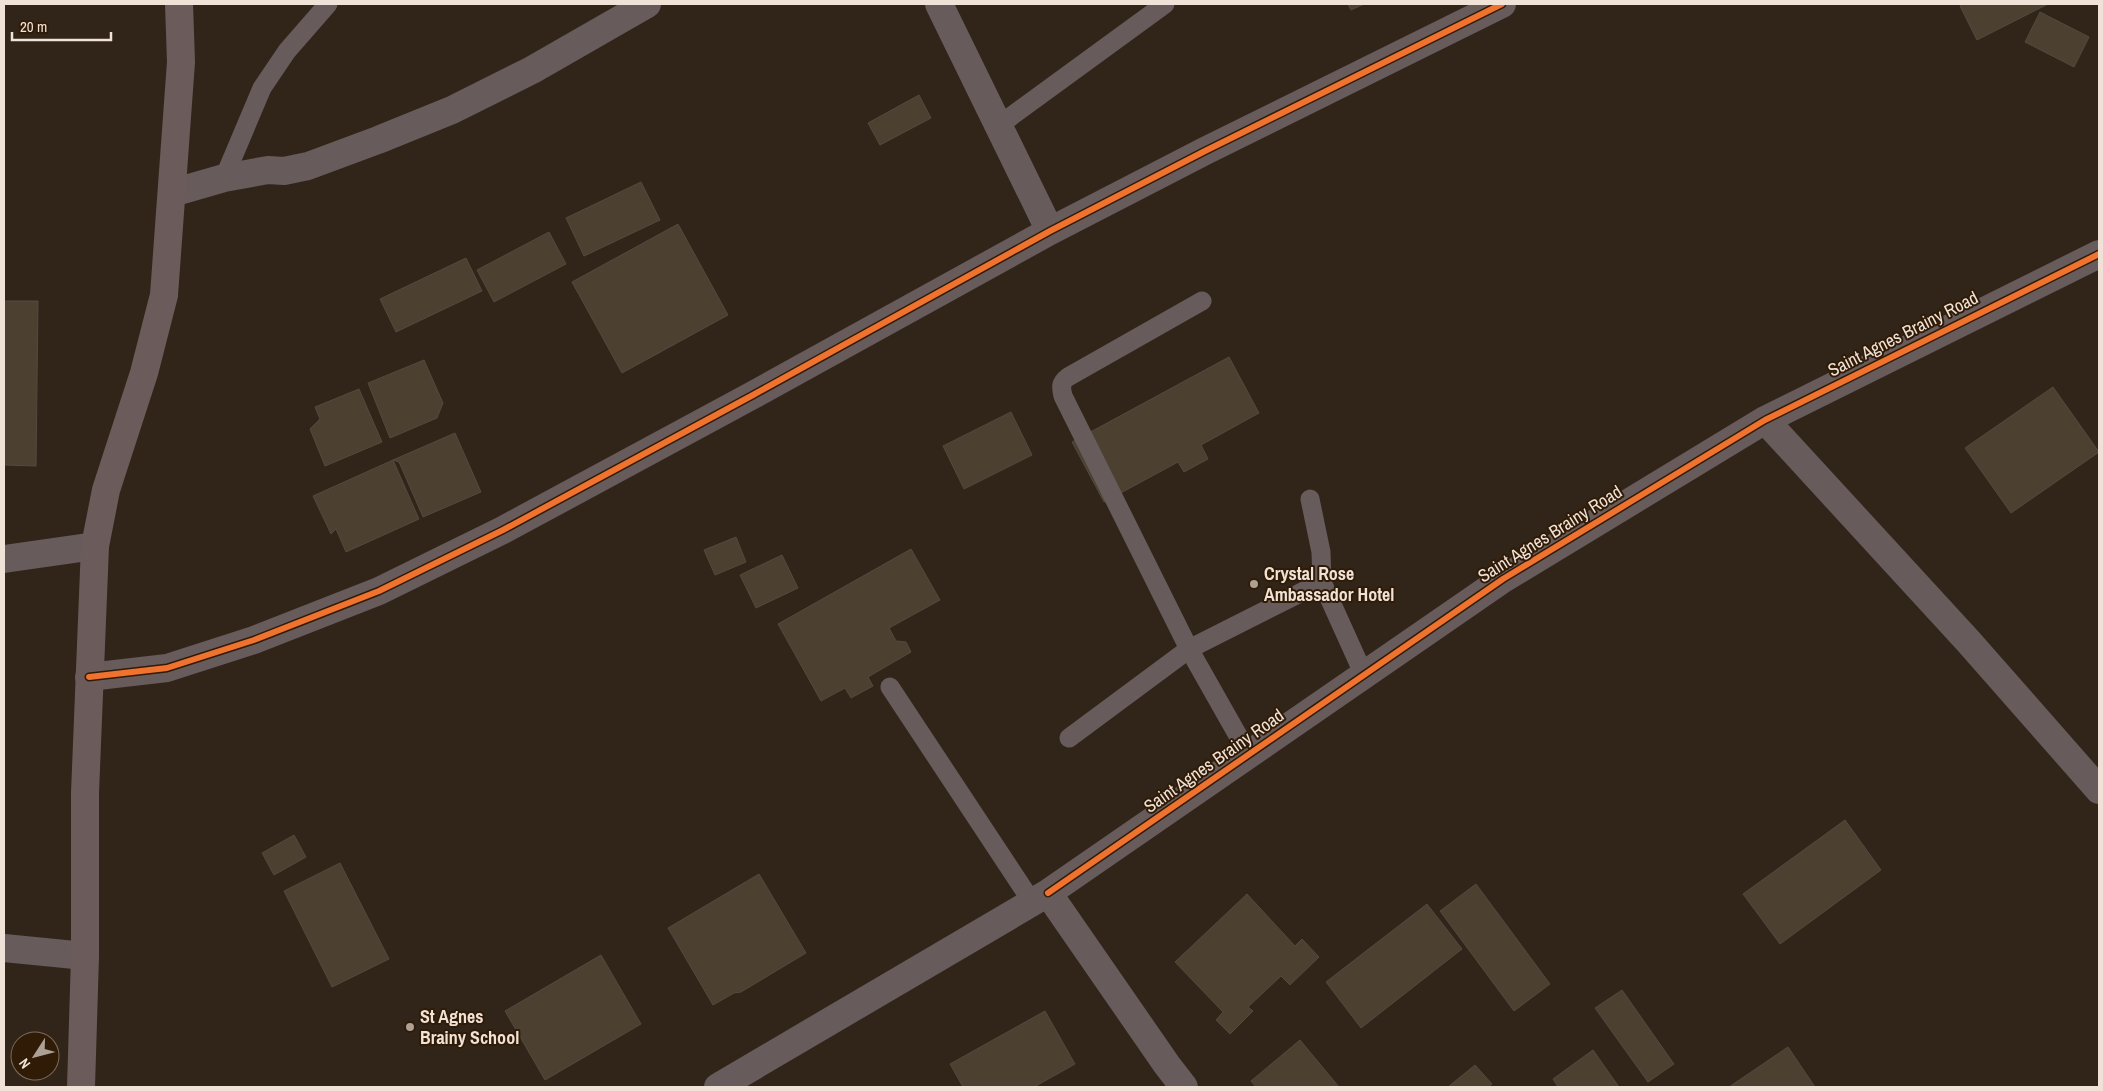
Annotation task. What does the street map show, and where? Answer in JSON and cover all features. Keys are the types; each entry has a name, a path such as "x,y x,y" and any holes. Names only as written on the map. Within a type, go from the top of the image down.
{"main road":[{"path":"81,1087 85,956 85,793 96,546 106,490 144,373 164,295 181,62 179,4"}],"street":[{"path":"172,193 224,178 268,170 284,170 308,166 452,110 532,70 647,4"},
{"path":"939,4 1050,232"},
{"path":"89,677 167,668 254,640 379,591 512,525 1050,232 1206,151 1500,4"},
{"name":"Saint Agnes Brainy Road","path":"718,1087 1040,897 1503,580 1765,420 2099,254"},
{"path":"1765,420 1968,641 2099,790"},
{"path":"4,559 96,546"},
{"path":"1040,897 1184,1087"},
{"path":"4,948 85,956"}],"lane":[{"path":"224,178 262,88 287,52 328,4"},
{"path":"998,126 1165,4"},
{"path":"1202,301 1068,377 1062,382 1060,387 1189,649 1249,755"},
{"path":"1310,500 1321,552 1322,582 1364,675"},
{"path":"1069,738 1189,649 1322,582"},
{"path":"890,687 1040,897"}],"building":[{"path":"1348,4 1364,4 1351,10"},
{"path":"1963,4 2048,4 1977,40 1960,6"},
{"path":"2040,12 2089,37 2074,67 2025,42"},
{"path":"919,95 931,118 880,145 868,123"},
{"path":"641,182 660,220 584,256 566,218"},
{"path":"678,224 728,315 622,373 572,282"},
{"path":"549,232 566,264 494,302 477,270"},
{"path":"466,258 482,291 396,332 380,299"},
{"path":"4,301 38,301 36,466 4,465"},
{"path":"1229,357 1259,413 1201,445 1208,459 1184,472 1178,462 1104,502 1072,442"},
{"path":"424,360 443,403 437,418 390,438 368,383"},
{"path":"2053,387 2099,452 2011,513 1965,448"},
{"path":"359,389 382,442 325,466 310,429 320,419 315,407"},
{"path":"1011,412 1032,455 964,489 943,446"},
{"path":"455,433 481,492 423,517 399,462 393,460"},
{"path":"393,460 419,519 346,552 336,529 331,534 313,496"},
{"path":"736,537 746,562 715,575 704,550"},
{"path":"911,549 940,600 889,628 896,641 906,642 911,652 868,677 873,686 851,698 845,688 821,701 778,624"},
{"path":"782,555 798,588 756,608 740,575"},
{"path":"1845,820 1881,870 1780,944 1743,894"},
{"path":"294,835 306,857 274,875 262,853"},
{"path":"340,863 389,959 332,987 284,891"},
{"path":"759,874 806,953 741,992 734,993 713,1005 668,928"},
{"path":"1476,884 1550,984 1514,1011 1440,911"},
{"path":"1247,894 1295,946 1302,939 1319,957 1290,985 1281,976 1248,1007 1253,1011 1230,1034 1216,1020 1223,1012 1175,962"},
{"path":"1427,904 1462,949 1361,1028 1326,982"},
{"path":"601,955 641,1024 545,1080 505,1011"},
{"path":"1622,990 1674,1064 1648,1082 1595,1008"},
{"path":"1045,1011 1075,1064 1034,1087 963,1087 950,1064"},
{"path":"1300,1040 1339,1087 1256,1087 1251,1081"},
{"path":"1788,1047 1815,1087 1729,1087"},
{"path":"1593,1050 1619,1087 1558,1087 1553,1079"},
{"path":"1475,1065 1492,1084 1488,1087 1448,1087"}],"cycle path":[{"path":"89,677 167,668 254,640 379,591 503,530 1050,231 1205,151 1502,4"},
{"path":"1048,893 1503,579 1765,420 2099,254"}],"place":[{"name":"Crystal Rose Ambassador Hotel","path":"1254,584"},
{"name":"St Agnes Brainy School","path":"410,1027"}]}
